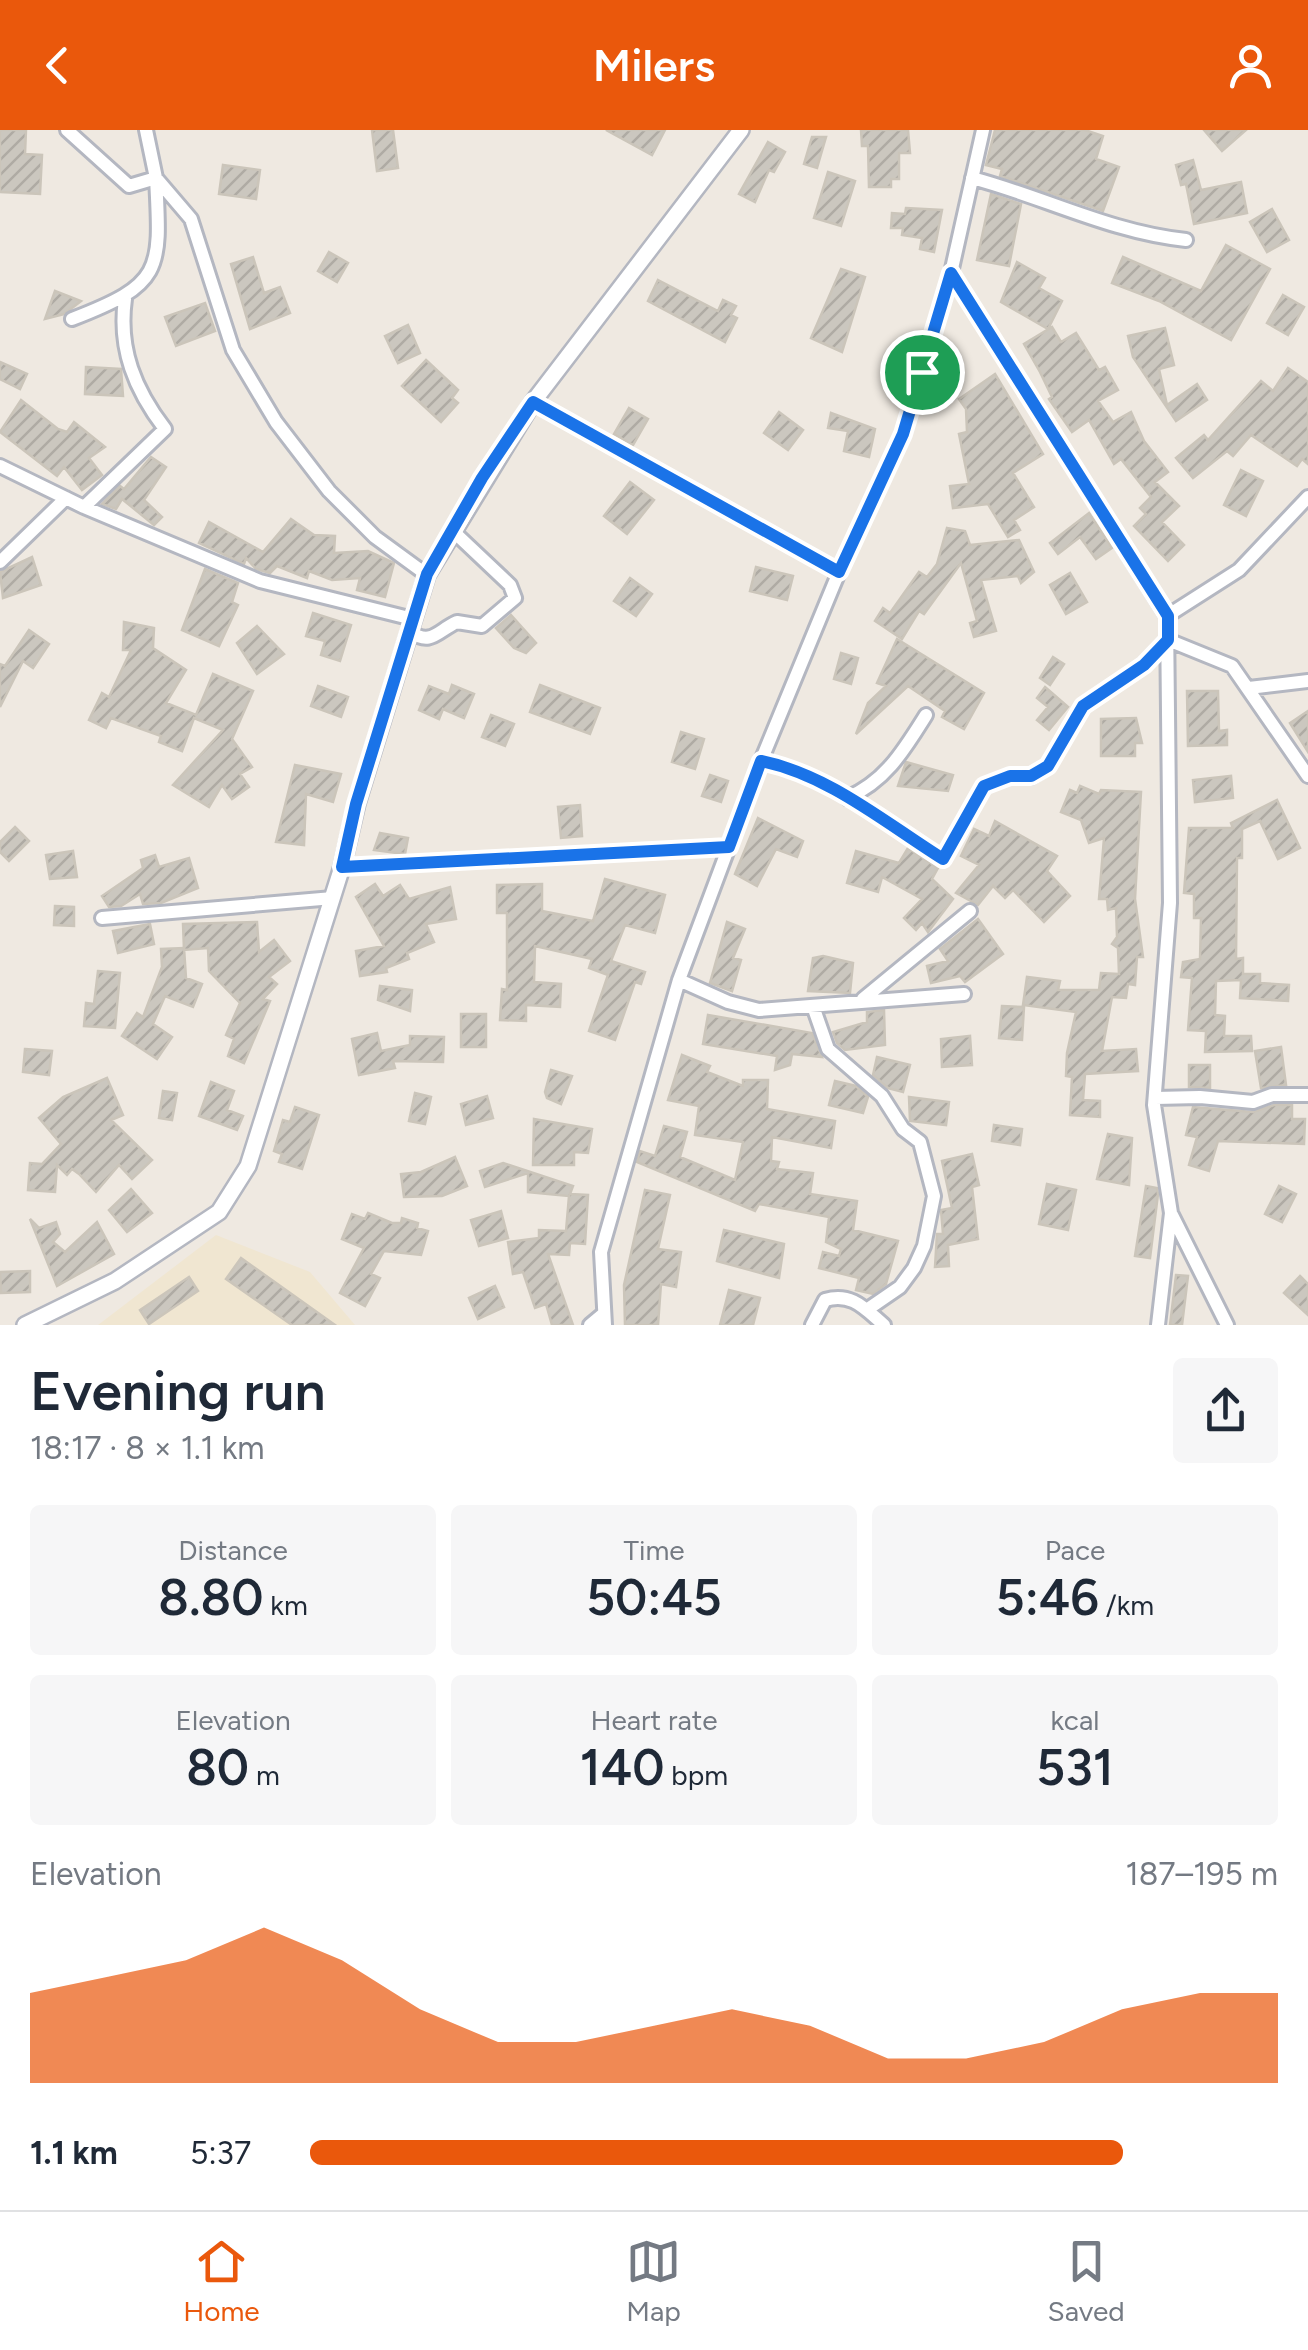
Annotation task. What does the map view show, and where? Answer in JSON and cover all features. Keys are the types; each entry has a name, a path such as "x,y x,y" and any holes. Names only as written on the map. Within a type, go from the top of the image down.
{"street":[{"path":"67,130 130,186 156,178"},
{"path":"72,319 125,298 147,276 160,250 156,178 146,130"},
{"path":"24,1325 115,1281 218,1212 248,1166 333,898 356,804 427,574 482,478 533,402 741,130"},
{"path":"590,1325 604,1320 601,1252 679,980 761,761 839,572 903,434 951,273 982,130"},
{"path":"156,178 191,218 233,350 276,422 329,491 375,537 427,574"},
{"path":"972,178 1026,192 1100,222 1152,236 1186,240"},
{"path":"951,273 1168,616 1170,903 1155,1098 1158,1144 1171,1213 1227,1325"},
{"path":"84,507 164,429 138,394 122,320 125,298"},
{"path":"533,402 839,572"},
{"path":"0,466 84,507 260,581 412,626 422,640 435,639 456,622 482,626 515,598 510,585 454,532"},
{"path":"0,562 66,498"},
{"path":"1168,616 1239,570 1308,498"},
{"path":"761,761 797,768 828,783 943,859 984,786 1010,776 1031,776 1048,766 1083,706 1144,665 1168,640"},
{"path":"1168,640 1232,666 1308,776"},
{"path":"1249,688 1308,680"},
{"path":"848,798 871,788 900,756 926,715"},
{"path":"342,867 729,847"},
{"path":"102,918 333,898"},
{"path":"863,999 970,911"},
{"path":"679,980 728,1002 759,1010 814,1009 863,999 964,994"},
{"path":"814,1009 828,1049 882,1096 903,1128 920,1142 934,1196 924,1246 914,1268 900,1287 868,1310"},
{"path":"1155,1098 1200,1096 1253,1102 1272,1095 1308,1095"},
{"path":"1158,1325 1171,1213"},
{"path":"812,1325 825,1300 837,1296 868,1310 884,1325"}],"shaded area":[{"path":"216,1235 310,1272 355,1325 98,1325"}],"building":[{"path":"0,130 26,130 25,154 42,155 40,194 0,192"},
{"path":"372,130 393,130 398,168 377,171"},
{"path":"606,130 665,130 652,155"},
{"path":"861,130 908,130 910,153 899,153 899,179 891,179 891,187 869,187 868,146 862,146"},
{"path":"995,130 1085,130 1103,136 1096,159 1119,167 1103,211 1000,176 1002,169 986,165"},
{"path":"1204,130 1246,130 1222,151"},
{"path":"812,137 826,137 817,168 804,164"},
{"path":"768,142 785,152 774,172 769,170 755,202 739,194"},
{"path":"1193,160 1201,190 1241,182 1247,213 1194,224 1186,184 1181,185 1176,165"},
{"path":"223,165 260,170 256,199 219,194"},
{"path":"828,172 855,181 841,226 814,218"},
{"path":"991,194 1021,204 1009,266 977,260"},
{"path":"906,208 942,210 934,252 920,249 922,238 902,235 903,228 891,228 892,213 905,214"},
{"path":"1272,209 1289,240 1267,252 1250,222"},
{"path":"1226,245 1270,269 1231,340 1159,301 1112,283 1123,257 1201,291"},
{"path":"329,252 348,263 337,282 318,271"},
{"path":"253,257 264,293 280,287 290,313 250,329 231,264"},
{"path":"1017,262 1045,278 1039,288 1062,301 1048,329 1001,302"},
{"path":"841,269 865,277 842,352 811,338"},
{"path":"658,280 718,311 723,300 736,306 731,315 737,318 725,342 648,301"},
{"path":"55,291 81,301 64,314 45,319"},
{"path":"1283,295 1304,307 1288,335 1267,323"},
{"path":"205,303 215,331 176,346 165,317"},
{"path":"408,325 420,353 398,363 385,336"},
{"path":"1052,327 1061,342 1076,333 1099,370 1105,367 1118,390 1098,401 1113,422 1131,412 1144,441 1168,472 1155,482 1179,506 1162,522 1184,545 1168,561 1134,526 1146,514 1140,508 1151,497 1121,459 1114,464 1089,420 1072,432 1049,399 1052,397 1024,344"},
{"path":"1165,328 1174,365 1159,369 1167,405 1197,384 1207,400 1176,421 1133,357 1128,336"},
{"path":"426,360 458,390 452,398 458,403 441,422 402,386"},
{"path":"0,362 27,374 20,389 0,379"},
{"path":"86,367 121,369 123,396 85,394"},
{"path":"1288,368 1308,382 1308,464 1302,459 1297,466 1251,435 1233,456 1227,451 1193,478 1176,458 1204,435 1208,440 1261,381 1273,391"},
{"path":"995,374 1043,454 1013,473 1034,507 1014,520 1020,530 1008,537 988,504 953,508 950,486 969,484 959,434 967,432 966,409 959,399"},
{"path":"21,400 58,429 67,432 74,422 105,447 89,458 102,475 82,490 64,467 57,476 0,432"},
{"path":"629,408 648,419 633,445 614,434"},
{"path":"779,412 803,430 788,450 764,433"},
{"path":"831,413 875,429 869,457 844,451 848,431 828,428"},
{"path":"151,457 166,467 144,500 162,517 154,525 122,499 116,509 102,504 120,486 124,489"},
{"path":"1241,470 1263,481 1246,516 1224,505"},
{"path":"630,482 654,500 627,534 604,516"},
{"path":"1089,513 1112,548 1096,559 1080,537 1058,554 1050,543"},
{"path":"291,519 314,535 335,536 334,553 368,551 394,563 385,597 357,590 360,578 332,580 309,571 307,578 277,566 270,573 256,569 246,558 244,564 199,543 209,522 263,552"},
{"path":"947,528 965,531 970,545 1019,540 1034,572 1021,583 1018,576 981,580 996,631 974,637 970,623 977,621 961,563 924,614 919,611 902,639 875,621 883,608 890,613 919,572 927,577 937,564"},
{"path":"32,557 41,585 3,598 0,572"},
{"path":"756,567 793,576 787,600 750,591"},
{"path":"205,569 238,583 232,602 238,605 219,646 182,630"},
{"path":"1070,573 1087,602 1066,614 1050,585"},
{"path":"630,578 652,594 636,616 614,601"},
{"path":"313,613 351,625 340,661 321,655 325,641 306,636"},
{"path":"511,615 536,643 526,653 514,648 496,628"},
{"path":"124,622 154,628 153,648 186,670 166,703 196,715 213,674 253,691 232,739 252,767 240,774 249,787 232,799 222,785 209,807 173,785 223,730 194,718 182,751 159,742 161,736 111,718 106,728 89,720 102,693 109,697 131,650 123,650"},
{"path":"257,626 284,654 257,674 237,643"},
{"path":"29,630 49,644 33,668 23,661 0,707 0,664 5,666"},
{"path":"897,639 984,693 964,729 942,717 945,711 908,686 856,734 868,703 886,686 877,683"},
{"path":"841,653 858,658 851,684 834,679"},
{"path":"1053,657 1064,664 1050,685 1040,678"},
{"path":"452,685 474,694 464,718 443,709 439,719 419,710 429,686 449,694"},
{"path":"540,685 600,708 590,734 530,712"},
{"path":"318,686 348,697 341,717 311,706"},
{"path":"1045,687 1068,707 1049,730 1037,720 1048,707 1037,698"},
{"path":"1187,691 1218,691 1219,731 1227,730 1227,745 1188,746"},
{"path":"1308,711 1308,752 1290,723"},
{"path":"491,715 514,724 505,746 482,737"},
{"path":"1136,718 1142,743 1135,743 1135,756 1101,756 1101,719"},
{"path":"681,732 704,739 695,769 672,762"},
{"path":"906,762 953,775 948,791 898,786"},
{"path":"295,765 341,774 333,802 306,794 304,845 276,842"},
{"path":"710,775 728,781 721,802 702,796"},
{"path":"1231,776 1233,798 1195,802 1193,780"},
{"path":"1080,786 1099,794 1101,790 1141,792 1135,899 1143,957 1137,957 1135,985 1128,984 1126,998 1112,997 1102,1051 1136,1049 1138,1071 1085,1074 1083,1100 1100,1101 1100,1117 1070,1115 1072,1077 1066,1076 1067,1053 1076,1012 1023,1005 1027,977 1060,981 1058,990 1099,990 1101,973 1119,974 1118,948 1112,944 1117,937 1116,908 1108,910 1107,899 1099,899 1104,838 1089,843 1081,820 1061,812 1070,790 1077,793"},
{"path":"1277,800 1300,848 1278,859 1260,821 1242,829 1242,858 1237,858 1236,959 1243,958 1243,974 1260,974 1260,983 1289,985 1288,1001 1240,998 1241,980 1216,981 1215,1015 1225,1016 1224,1036 1251,1036 1252,1051 1205,1052 1206,1031 1188,1030 1192,978 1181,977 1183,962 1200,959 1201,918 1194,918 1194,894 1184,893 1189,828 1233,828 1231,823"},
{"path":"580,805 582,836 561,838 558,807"},
{"path":"758,818 803,841 797,857 776,849 757,886 735,874"},
{"path":"995,821 1057,856 1047,871 1070,896 1044,922 1013,890 1005,898 993,886 978,905 956,893 979,865 961,856 974,829 989,836"},
{"path":"15,827 29,841 9,861 0,852 0,842"},
{"path":"380,833 408,838 405,854 374,850"},
{"path":"908,848 938,868 932,879 953,899 928,932 922,923 916,930 904,918 922,899 882,877 878,892 847,883 856,851 899,863"},
{"path":"73,851 77,877 50,879 46,855"},
{"path":"155,855 159,867 189,858 198,888 161,903 143,904 140,894 121,906 109,907 102,896 143,868 141,860"},
{"path":"605,879 665,895 655,933 625,925 611,961 645,972 641,984 635,982 615,1040 589,1031 608,975 589,968 592,959 535,946 534,982 561,984 560,1007 526,1005 526,1021 500,1020 502,989 507,990 507,913 497,913 497,885 542,884 542,911 593,921"},
{"path":"375,884 383,896 400,885 409,899 450,887 456,919 426,924 434,942 407,953 409,959 386,968 387,972 360,976 356,951 384,946 356,897"},
{"path":"55,906 74,907 74,926 54,925"},
{"path":"978,919 1003,954 965,982 960,976 931,983 927,966 948,961 940,949"},
{"path":"257,922 259,952 274,940 290,961 269,977 277,984 263,999 270,1001 244,1063 228,1056 234,1039 226,1035 240,1003 209,971 208,948 184,950 183,924"},
{"path":"727,922 745,929 733,958 741,960 732,991 710,983"},
{"path":"150,924 154,944 118,953 113,931"},
{"path":"184,948 186,978 202,984 193,1007 165,996 153,1024 172,1037 157,1059 122,1036 137,1013 143,1017 162,967 161,949"},
{"path":"823,956 853,963 850,993 808,991 813,958"},
{"path":"98,971 120,973 115,1028 84,1026 86,1003 94,1004"},
{"path":"380,986 412,990 410,1011 378,1000"},
{"path":"1002,1006 1024,1007 1022,1040 999,1038"},
{"path":"884,1010 885,1045 845,1050 837,1043 833,1032 867,1022 867,1012"},
{"path":"461,1014 486,1014 486,1047 461,1047"},
{"path":"708,1015 812,1033 822,1057 792,1054 790,1065 775,1070 777,1056 703,1044"},
{"path":"377,1033 381,1051 410,1045 410,1036 444,1037 443,1062 393,1061 395,1068 359,1075 352,1039"},
{"path":"970,1036 972,1065 942,1067 941,1039"},
{"path":"1281,1047 1286,1085 1261,1088 1255,1051"},
{"path":"25,1049 52,1051 49,1075 23,1072"},
{"path":"682,1055 710,1066 707,1072 743,1086 743,1080 768,1080 767,1109 835,1121 831,1148 772,1137 771,1161 779,1162 777,1169 813,1173 810,1194 857,1201 853,1230 898,1241 886,1284 873,1294 856,1290 859,1278 819,1268 823,1252 839,1256 841,1249 826,1242 829,1217 759,1204 755,1211 637,1162 640,1151 655,1156 664,1126 687,1132 680,1157 735,1180 743,1142 695,1135 699,1106 668,1100"},
{"path":"877,1057 910,1065 903,1092 888,1088 873,1075"},
{"path":"1189,1065 1210,1065 1210,1088 1189,1087"},
{"path":"551,1070 572,1076 561,1104 547,1098 545,1092"},
{"path":"107,1078 123,1115 111,1120 152,1160 132,1179 119,1165 96,1192 72,1169 67,1175 57,1165 55,1192 28,1190 30,1163 42,1164 61,1144 39,1118 63,1097"},
{"path":"835,1081 856,1086 868,1097 863,1113 829,1105"},
{"path":"211,1082 234,1091 227,1110 243,1116 237,1130 199,1116"},
{"path":"163,1091 177,1093 172,1120 159,1118"},
{"path":"415,1093 431,1097 425,1124 409,1121"},
{"path":"487,1096 493,1118 466,1125 461,1104"},
{"path":"909,1097 949,1102 946,1125 910,1121"},
{"path":"1274,1105 1292,1105 1292,1119 1305,1119 1304,1144 1218,1141 1209,1171 1189,1165 1197,1137 1186,1135 1193,1107 1253,1112"},
{"path":"295,1107 319,1115 302,1169 279,1162 282,1154 274,1151 283,1120 290,1122"},
{"path":"534,1119 592,1129 588,1153 574,1152 574,1165 533,1165"},
{"path":"994,1125 1022,1129 1020,1145 992,1141"},
{"path":"1108,1134 1132,1138 1129,1185 1097,1179"},
{"path":"972,1154 979,1185 972,1187 978,1239 948,1245 949,1266 935,1267 937,1234 943,1234 941,1210 952,1208 942,1161"},
{"path":"455,1157 467,1186 442,1196 404,1197 401,1174 421,1172"},
{"path":"503,1163 573,1186 570,1194 588,1195 585,1244 570,1243 569,1255 548,1254 573,1325 552,1325 546,1304 535,1308 523,1272 513,1274 508,1242 539,1238 539,1230 566,1231 569,1196 528,1192 528,1173 485,1187 480,1171"},
{"path":"1047,1184 1076,1190 1068,1230 1039,1224"},
{"path":"1146,1186 1157,1188 1158,1194 1150,1258 1135,1256"},
{"path":"1279,1186 1296,1194 1282,1222 1265,1214"},
{"path":"131,1189 152,1213 127,1232 109,1210"},
{"path":"645,1190 670,1195 658,1249 681,1252 676,1287 661,1284 658,1325 625,1325 624,1285"},
{"path":"501,1211 508,1238 479,1246 471,1220"},
{"path":"368,1213 392,1223 401,1223 402,1218 428,1231 421,1255 384,1251 371,1274 380,1278 365,1306 340,1293 364,1248 342,1239 352,1214 365,1219"},
{"path":"30,1219 39,1228 56,1222 60,1234 53,1242 65,1252 97,1222 114,1254 57,1286"},
{"path":"724,1230 784,1244 779,1278 717,1261"},
{"path":"241,1258 335,1325 292,1325 226,1279"},
{"path":"30,1271 30,1292 1,1293 0,1272"},
{"path":"1176,1275 1188,1276 1182,1325 1170,1325"},
{"path":"1300,1276 1308,1284 1308,1315 1284,1293"},
{"path":"189,1277 198,1291 149,1324 140,1310"},
{"path":"495,1286 504,1307 478,1319 469,1298"},
{"path":"729,1290 760,1298 753,1325 720,1325"}],"route":[{"path":"951,273 1168,616 1168,640 1144,665 1083,706 1048,766 1031,776 1010,776 984,786 943,859 828,783 797,768 761,761 729,847 342,867 356,804 427,574 482,478 533,402 839,572 875,502 903,434 922,372 951,273"}]}
